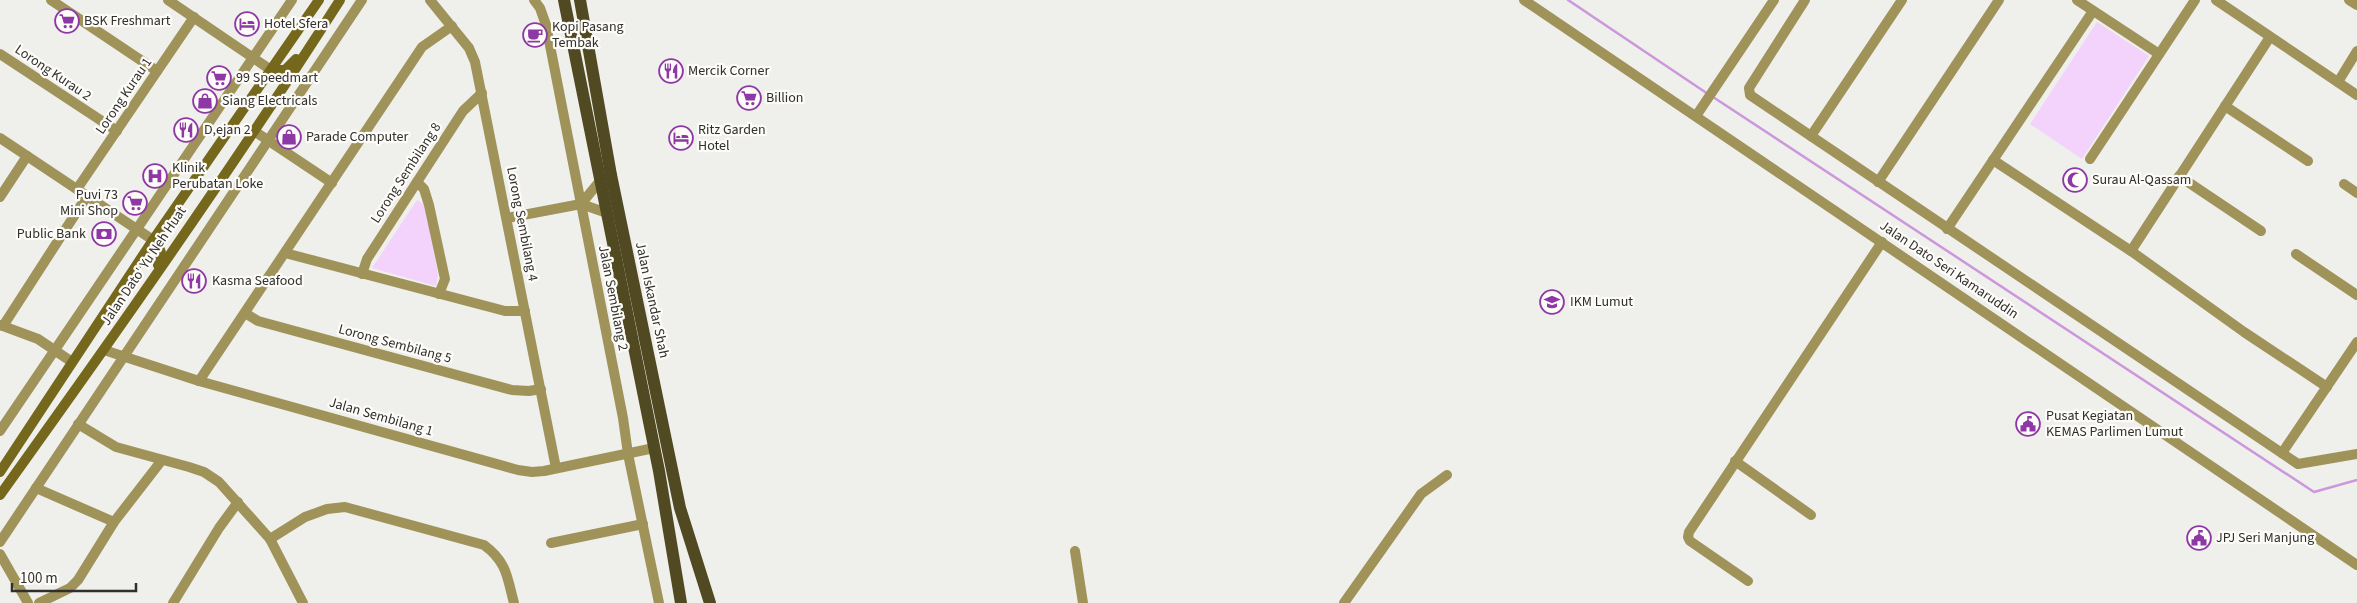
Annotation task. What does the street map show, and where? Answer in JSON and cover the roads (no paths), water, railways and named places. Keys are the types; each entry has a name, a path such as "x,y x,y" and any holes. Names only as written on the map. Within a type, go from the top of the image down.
{"main road":[{"name":"Jalan Dato' Yu Neh Huat","path":"0,472 153,240 319,0"},
{"name":"Jalan Dato' Yu Neh Huat","path":"0,495 104,350 254,131 340,0"},
{"name":"Jalan Iskandar Shah","path":"564,0 654,448 682,601"},
{"name":"Jalan Iskandar Shah","path":"580,0 611,175 680,508 708,599"},
{"path":"271,70 281,71 290,67 319,32"},
{"path":"152,280 162,257 161,249 153,240"},
{"path":"26,433 38,442"}],"street":[{"path":"51,0 157,71"},
{"path":"168,0 255,57 271,70"},
{"name":"Jalan Dato' Yu Neh Huat","path":"0,431 138,230 292,0"},
{"path":"0,542 362,0"},
{"name":"Lorong Sembilang 4","path":"430,0 469,48 475,62 556,468"},
{"name":"Jalan Sembilang 2","path":"534,0 540,8 546,25 628,454 659,603"},
{"name":"Jalan Dato Seri Kamaruddin","path":"1524,0 2357,565"},
{"path":"1696,116 1774,0"},
{"path":"1805,0 1748,92 1947,229 2301,465 2357,454"},
{"path":"1811,136 1902,0"},
{"path":"1878,182 1999,0"},
{"path":"2077,0 2159,54"},
{"path":"2090,159 2195,0"},
{"path":"2216,0 2357,95"},
{"path":"2349,0 2357,5"},
{"path":"1947,229 2093,11"},
{"name":"Lorong Kurau 1","path":"77,189 194,17"},
{"path":"199,381 422,47 452,26"},
{"path":"2131,251 2270,37"},
{"path":"2338,82 2357,51"},
{"name":"Lorong Kurau 2","path":"0,54 116,131"},
{"name":"Lorong Sembilang 8","path":"362,274 367,258 463,111 482,93"},
{"path":"2225,106 2308,161"},
{"path":"254,131 332,183"},
{"path":"0,138 153,240"},
{"path":"0,197 27,156"},
{"path":"1993,160 2131,251 2244,332 2327,387"},
{"path":"2179,176 2261,231"},
{"path":"581,204 600,181"},
{"path":"417,182 424,189 429,206 445,280 439,294"},
{"path":"2344,184 2357,193"},
{"path":"72,362 56,350 21,332 2,326 87,196"},
{"path":"507,218 581,204 607,214"},
{"path":"1748,581 1688,537 1735,462 1882,242"},
{"path":"285,253 505,311 526,311"},
{"path":"2296,254 2357,296"},
{"name":"Lorong Sembilang 5","path":"245,313 258,321 512,390 529,391 541,389"},
{"path":"2282,453 2357,342"},
{"name":"Jalan Sembilang 1","path":"104,350 199,381 518,470 532,472 654,448"},
{"path":"78,424 116,447 204,472 219,482 270,539 302,603"},
{"path":"39,603 70,588 78,580 114,522 162,460"},
{"path":"1735,462 1811,516"},
{"path":"1344,603 1422,494 1448,474"},
{"path":"36,488 114,522"},
{"path":"174,602 219,528 238,502"},
{"path":"270,539 306,517 327,509 345,507 366,512 484,545 497,554 504,568 514,603"},
{"path":"551,543 643,524"},
{"path":"1074,551 1082,603"},
{"path":"0,554 28,603"}],"waterway":[{"path":"1568,0 1708,94"},
{"path":"1713,97 2314,492 2357,480"}],"place":[{"name":"BSK Freshmart","path":"67,21"},
{"name":"Hotel Sfera","path":"247,24"},
{"name":"Kopi Pasang Tembak","path":"535,35"},
{"name":"Mercik Corner","path":"671,71"},
{"name":"99 Speedmart","path":"219,78"},
{"name":"Billion","path":"749,98"},
{"name":"Siang Electricals","path":"205,101"},
{"name":"D,ejan 2","path":"186,130"},
{"name":"Parade Computer","path":"289,137"},
{"name":"Ritz Garden Hotel","path":"681,138"},
{"name":"Klinik Perubatan Loke","path":"155,176"},
{"name":"Surau Al-Qassam","path":"2075,180"},
{"name":"Puvi 73 Mini Shop","path":"135,203"},
{"name":"Public Bank","path":"104,234"},
{"name":"Kasma Seafood","path":"194,281"},
{"name":"IKM Lumut","path":"1552,302"},
{"name":"Pusat Kegiatan KEMAS Parlimen Lumut","path":"2028,424"},
{"name":"JPJ Seri Manjung","path":"2199,538"}]}
